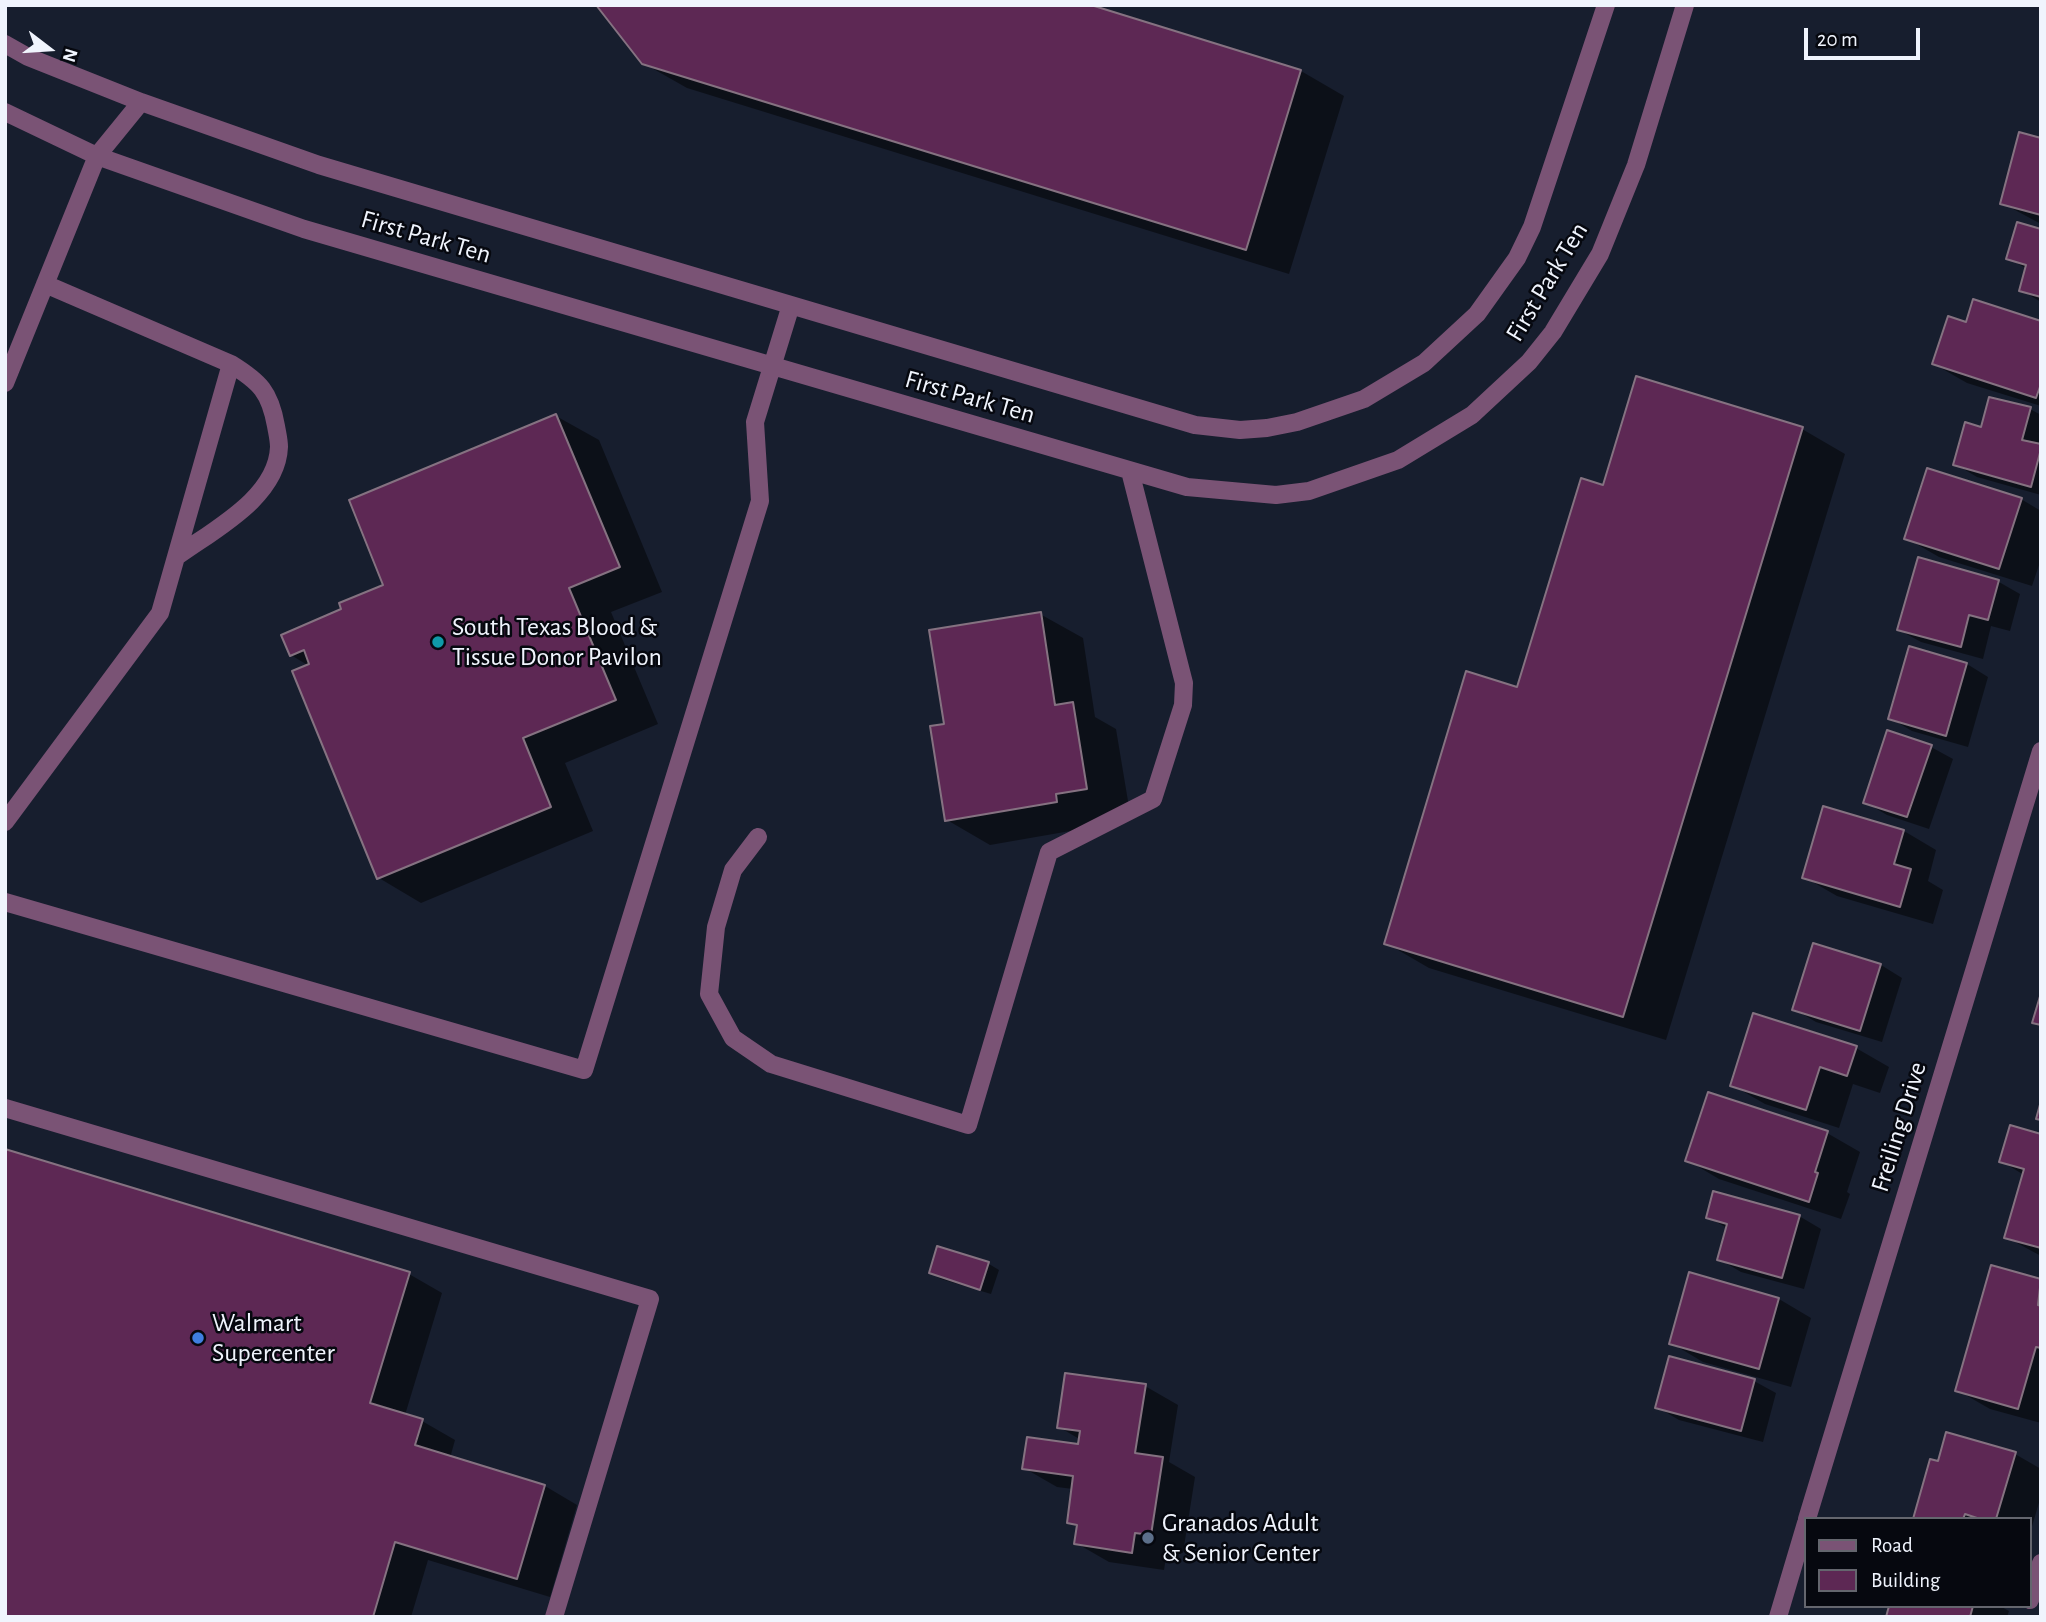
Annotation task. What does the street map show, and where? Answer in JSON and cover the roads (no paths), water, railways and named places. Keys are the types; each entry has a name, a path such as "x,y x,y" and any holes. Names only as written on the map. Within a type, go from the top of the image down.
{"street":[{"name":"First Park Ten","path":"5,44 28,57 141,102 319,165 1195,425 1240,430 1297,422 1364,399 1424,363 1468,323 1498,288 1517,258 1532,226 1606,5"},
{"name":"First Park Ten","path":"5,112 97,156 304,229 1186,487 1276,495 1309,491 1398,460 1472,415 1530,362 1553,332 1600,254 1636,166 1685,5"},
{"path":"5,383 97,156 141,102"},
{"path":"45,284 231,364 254,378 272,402 279,447 273,474 252,502 176,557"},
{"path":"5,902 584,1070 760,501 755,422 791,306"},
{"path":"5,822 160,613 231,364"},
{"path":"758,837 733,870 716,927 709,994 733,1038 771,1065 968,1125 1049,852 1153,799 1183,705 1184,683 1130,471"},
{"name":"Freiling Drive","path":"1808,1517 2041,751"},
{"path":"5,1108 650,1299 554,1617"},
{"name":"Freiling Drive","path":"1778,1617 1804,1531"},
{"path":"2032,1593 2041,1563"}],"place":[{"name":"South Texas Blood & Tissue Donor Pavilon","path":"438,642"},
{"name":"Walmart Supercenter","path":"198,1338"},
{"name":"Granados Adult & Senior Center","path":"1148,1538"}]}
